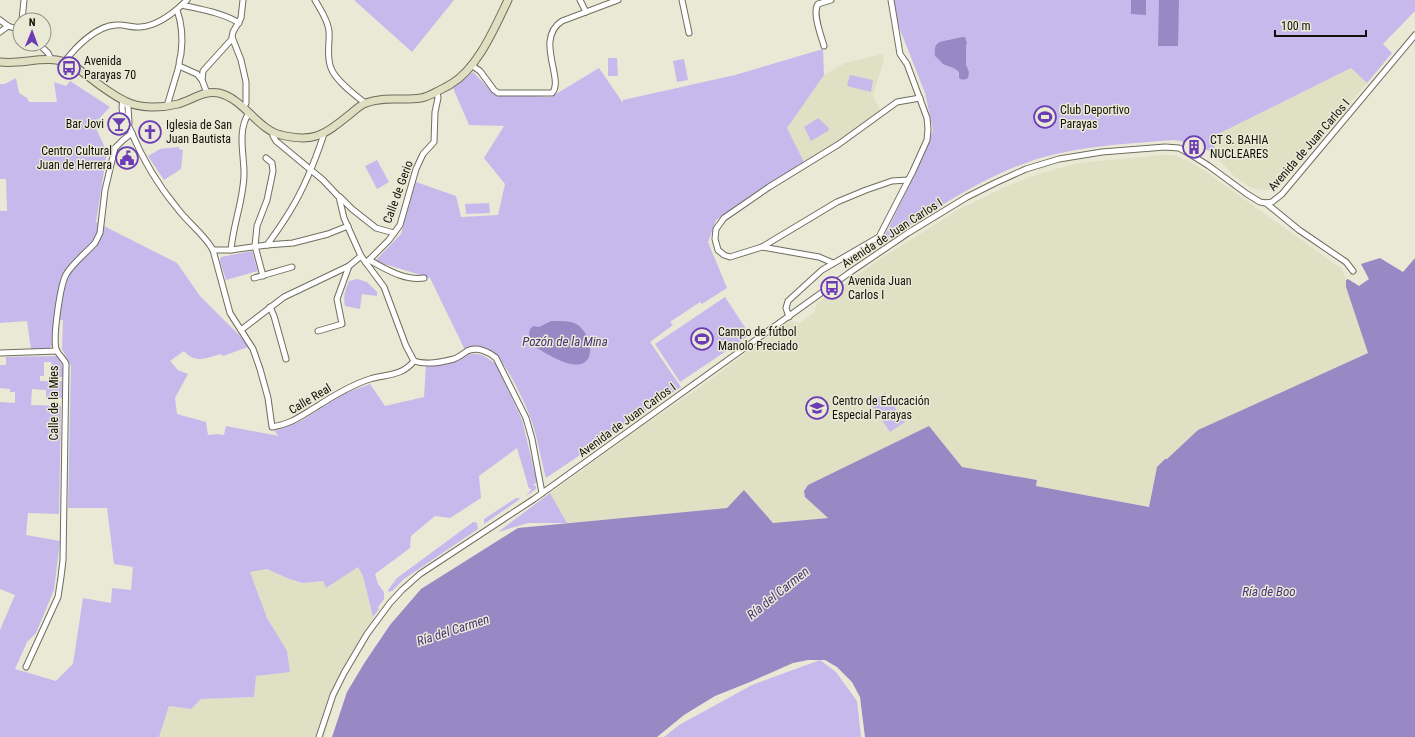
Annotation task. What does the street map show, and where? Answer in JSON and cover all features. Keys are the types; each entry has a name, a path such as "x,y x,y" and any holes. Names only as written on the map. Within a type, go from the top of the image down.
{"street":[{"path":"23,12 24,0"},
{"path":"65,61 77,47 100,30 116,25 140,28 148,26 167,17 187,0"},
{"path":"243,0 243,14 233,32 232,39 241,60 246,82 246,103 244,107"},
{"path":"314,0 323,15 329,30 328,54 331,70 340,81 366,103"},
{"path":"0,62 17,63 51,59 65,61 125,101 140,106 152,107 180,104 207,93 218,93 244,107 273,133 306,138 324,134 366,103 379,100 422,98 452,84 471,65 485,45 508,0"},
{"path":"580,0 586,12"},
{"path":"471,65 480,71 498,93 552,93 555,86 550,53 552,34 556,26 562,21 618,0"},
{"path":"682,0 689,33"},
{"path":"824,46 815,12 818,4 831,0"},
{"path":"789,317 786,306 788,301 822,270 879,237 922,151 928,134 927,118 920,98 907,64 900,54 891,0"},
{"path":"182,5 219,15 239,23"},
{"path":"167,106 181,54 181,20 177,10"},
{"path":"0,20 12,27"},
{"path":"0,32 8,26"},
{"name":"Avenida de Juan Carlos I","path":"319,737 334,695 344,673 367,634 402,590 430,567 542,493 849,273 908,233 941,212 995,183 1026,169 1059,159 1102,152 1165,147 1179,148 1210,166 1260,202 1272,202 1282,194 1415,35"},
{"path":"202,80 205,67 232,39"},
{"path":"47,52 51,59"},
{"path":"179,66 197,74 202,80 207,93"},
{"name":"Calle de Gerio","path":"368,261 400,225 416,169 424,154 434,142 435,112 438,98 437,91"},
{"path":"908,180 881,184 837,202 762,247 727,257 721,253 716,246 715,232 724,218 769,187 839,144 897,102 920,98"},
{"name":"Calle Real","path":"125,101 128,107 129,126"},
{"name":"Calle Real","path":"125,101 122,112 143,158 159,184 213,250 230,313 252,349 260,369 268,398 272,427 284,425 300,418 315,407 346,389 370,379 403,372 414,361"},
{"path":"128,113 140,106"},
{"path":"231,250 232,236 244,185 244,124 249,113"},
{"name":"Calle de la Mies","path":"26,667 58,597 63,560 66,364 63,357 57,351 56,344 57,321 63,280 68,272 98,238 100,233 105,190 115,148 132,133"},
{"path":"273,133 276,141 339,196 348,226 362,256 368,261 404,277 418,279 424,278"},
{"path":"267,245 290,212 299,195 311,170 324,134"},
{"path":"263,276 255,246 257,226 267,200 273,171 272,164 266,158"},
{"name":"Calle de Gerio","path":"339,196 352,209 376,228 394,233"},
{"path":"1266,203 1299,230 1346,262 1353,271"},
{"path":"213,250 231,250 255,246 293,243 315,238 348,226"},
{"path":"762,247 819,257 833,263"},
{"path":"241,330 284,297 349,266 362,256"},
{"path":"368,261 384,287 406,346 414,361 425,363 454,359 468,351 474,350 490,354 496,358 526,418 532,439 542,493"},
{"path":"318,331 342,324 337,299 349,266"},
{"path":"254,278 292,267"},
{"path":"270,308 274,316 286,359"},
{"path":"0,353 57,351"}],"shaded area":[{"path":"354,0 454,0 412,52"},
{"name":"Club Deportivo Parayas","path":"893,0 1415,0 1415,11 1383,44 1392,53 1367,83 1351,68 1216,135 1214,146 1216,153 1193,145 1192,147 1181,141 1174,140 1100,146 1056,154 1032,161 986,180 964,192 880,245 919,165 933,130 925,93 899,27"},
{"path":"823,49 824,75 787,128 804,162 716,220 708,242 727,288 702,304 700,302 670,322 673,325 650,342 681,387 546,478 529,414 514,381 501,361 494,353 482,347 465,350 430,278 375,261 401,234 416,182 456,196 461,217 498,215 505,184 484,158 504,126 469,125 453,88 473,72 494,94 551,97 599,68 623,103 623,100 735,75"},
{"path":"883,54 884,59 873,96 881,111 804,162 787,128 805,100 824,75 845,63"},
{"path":"608,58 617,58 618,76 608,76"},
{"path":"684,59 688,80 677,82 673,61"},
{"path":"1351,68 1367,83 1279,187 1264,190 1252,188 1235,177 1220,161 1213,145 1216,135"},
{"path":"850,75 873,80 871,92 847,86"},
{"path":"16,78 19,93 27,98 29,102 57,102 54,82 66,86 70,81 110,107 94,124 107,152 96,222 177,263 200,296 242,338 248,347 223,356 221,354 201,359 192,358 184,351 170,361 178,370 188,374 175,398 177,414 206,422 208,435 224,435 226,426 279,436 274,431 301,421 343,394 370,384 385,406 424,397 426,366 441,365 458,360 467,355 479,354 496,364 522,420 537,482 533,485 536,486 536,489 526,496 531,488 529,489 517,448 479,476 481,498 450,518 435,516 411,536 410,548 375,574 378,584 384,592 384,599 373,617 363,576 358,567 326,588 323,581 302,583 267,569 250,572 267,618 287,651 290,672 256,676 254,697 201,699 191,709 169,706 159,737 0,737 0,630 15,595 0,589 0,402 15,403 15,392 10,392 10,389 0,388 0,365 6,365 6,357 57,356 64,371 64,377 53,377 51,362 44,362 44,376 40,376 40,381 63,381 62,398 46,398 46,390 32,389 31,405 61,406 59,514 28,513 26,535 60,541 54,590 36,633 27,642 15,669 56,681 73,664 83,598 111,603 112,588 131,590 133,567 114,564 107,508 68,508 71,366 62,349 63,320 54,320 53,344 50,348 31,349 27,321 0,323 0,211 7,211 6,179 0,179 0,84 5,84"},
{"path":"818,118 829,128 828,131 811,141 804,127"},
{"path":"179,147 179,149 183,150 181,169 164,180 148,156 160,149"},
{"path":"1174,155 1187,160 1205,171 1342,269 1346,280 1346,287 1369,353 1198,430 1157,467 1149,507 1036,486 1037,480 962,467 929,426 805,497 828,518 773,523 744,490 727,508 567,523 550,493 696,390 790,321 800,323 815,312 816,304 880,259 960,209 1007,186 1038,174 1078,163"},
{"path":"377,160 389,182 377,189 365,166"},
{"path":"489,203 490,213 466,214 465,204"},
{"path":"252,251 258,271 226,280 220,261 221,257"},
{"path":"357,279 367,282 377,292 377,296 362,294 360,309 345,306 344,302 349,281"},
{"name":"Campo de fútbol Manolo Preciado","path":"725,297 750,335 680,382 655,344"},
{"path":"885,393 905,422 890,432 870,403"},
{"path":"550,493 567,523 528,523 498,532"},
{"path":"516,498 520,499 484,524 484,519"},
{"path":"473,522 477,523 478,529 404,579 392,591 389,592 388,590 397,578"},
{"path":"358,567 363,576 376,628 342,685 334,703 324,737 159,737 169,706 191,709 201,699 253,697 256,676 287,651 267,618 250,572 267,569 302,583 324,581 326,588"},
{"path":"820,660 836,672 857,701 861,737 664,737 679,725 752,685"}],"water":[{"path":"1131,0 1146,0 1146,15 1131,14"},
{"path":"1159,0 1179,0 1178,46 1158,46"},
{"path":"965,37 967,43 966,65 969,72 968,78 963,80 959,78 959,72 957,70 943,64 935,56 935,48 939,43"},
{"name":"Ría de Boo","path":"1380,258 1403,272 1415,258 1415,737 865,737 860,697 852,682 837,667 825,660 808,660 793,663 715,696 684,715 657,737 332,737 347,692 365,662 390,625 421,589 518,528 727,508 744,490 773,523 828,518 805,497 804,491 808,485 929,426 962,467 1037,480 1036,486 1149,507 1157,467 1198,430 1368,353 1346,287 1346,280 1348,279 1359,286 1369,279 1361,264"},
{"name":"Pozón de la Mina","path":"551,321 572,322 583,330 587,336 590,350 589,357 586,362 580,364 566,363 533,345 529,336 530,329 533,326 539,327"}],"place":[{"name":"Avenida Parayas 70","path":"69,68"},
{"name":"Club Deportivo Parayas","path":"1045,117"},
{"name":"Bar Jovi","path":"119,124"},
{"name":"Iglesia de San Juan Bautista","path":"150,132"},
{"name":"CT S. BAHIA NUCLEARES","path":"1194,147"},
{"name":"Centro Cultural Juan de Herrera","path":"127,158"},
{"name":"Avenida Juan Carlos I","path":"832,288"},
{"name":"Campo de fútbol Manolo Preciado","path":"702,339"},
{"name":"Centro de Educación Especial Parayas","path":"817,408"}],"water label":[{"name":"Ría del Carmen","path":"778,593"},
{"name":"Ría del Carmen","path":"453,630"}]}
